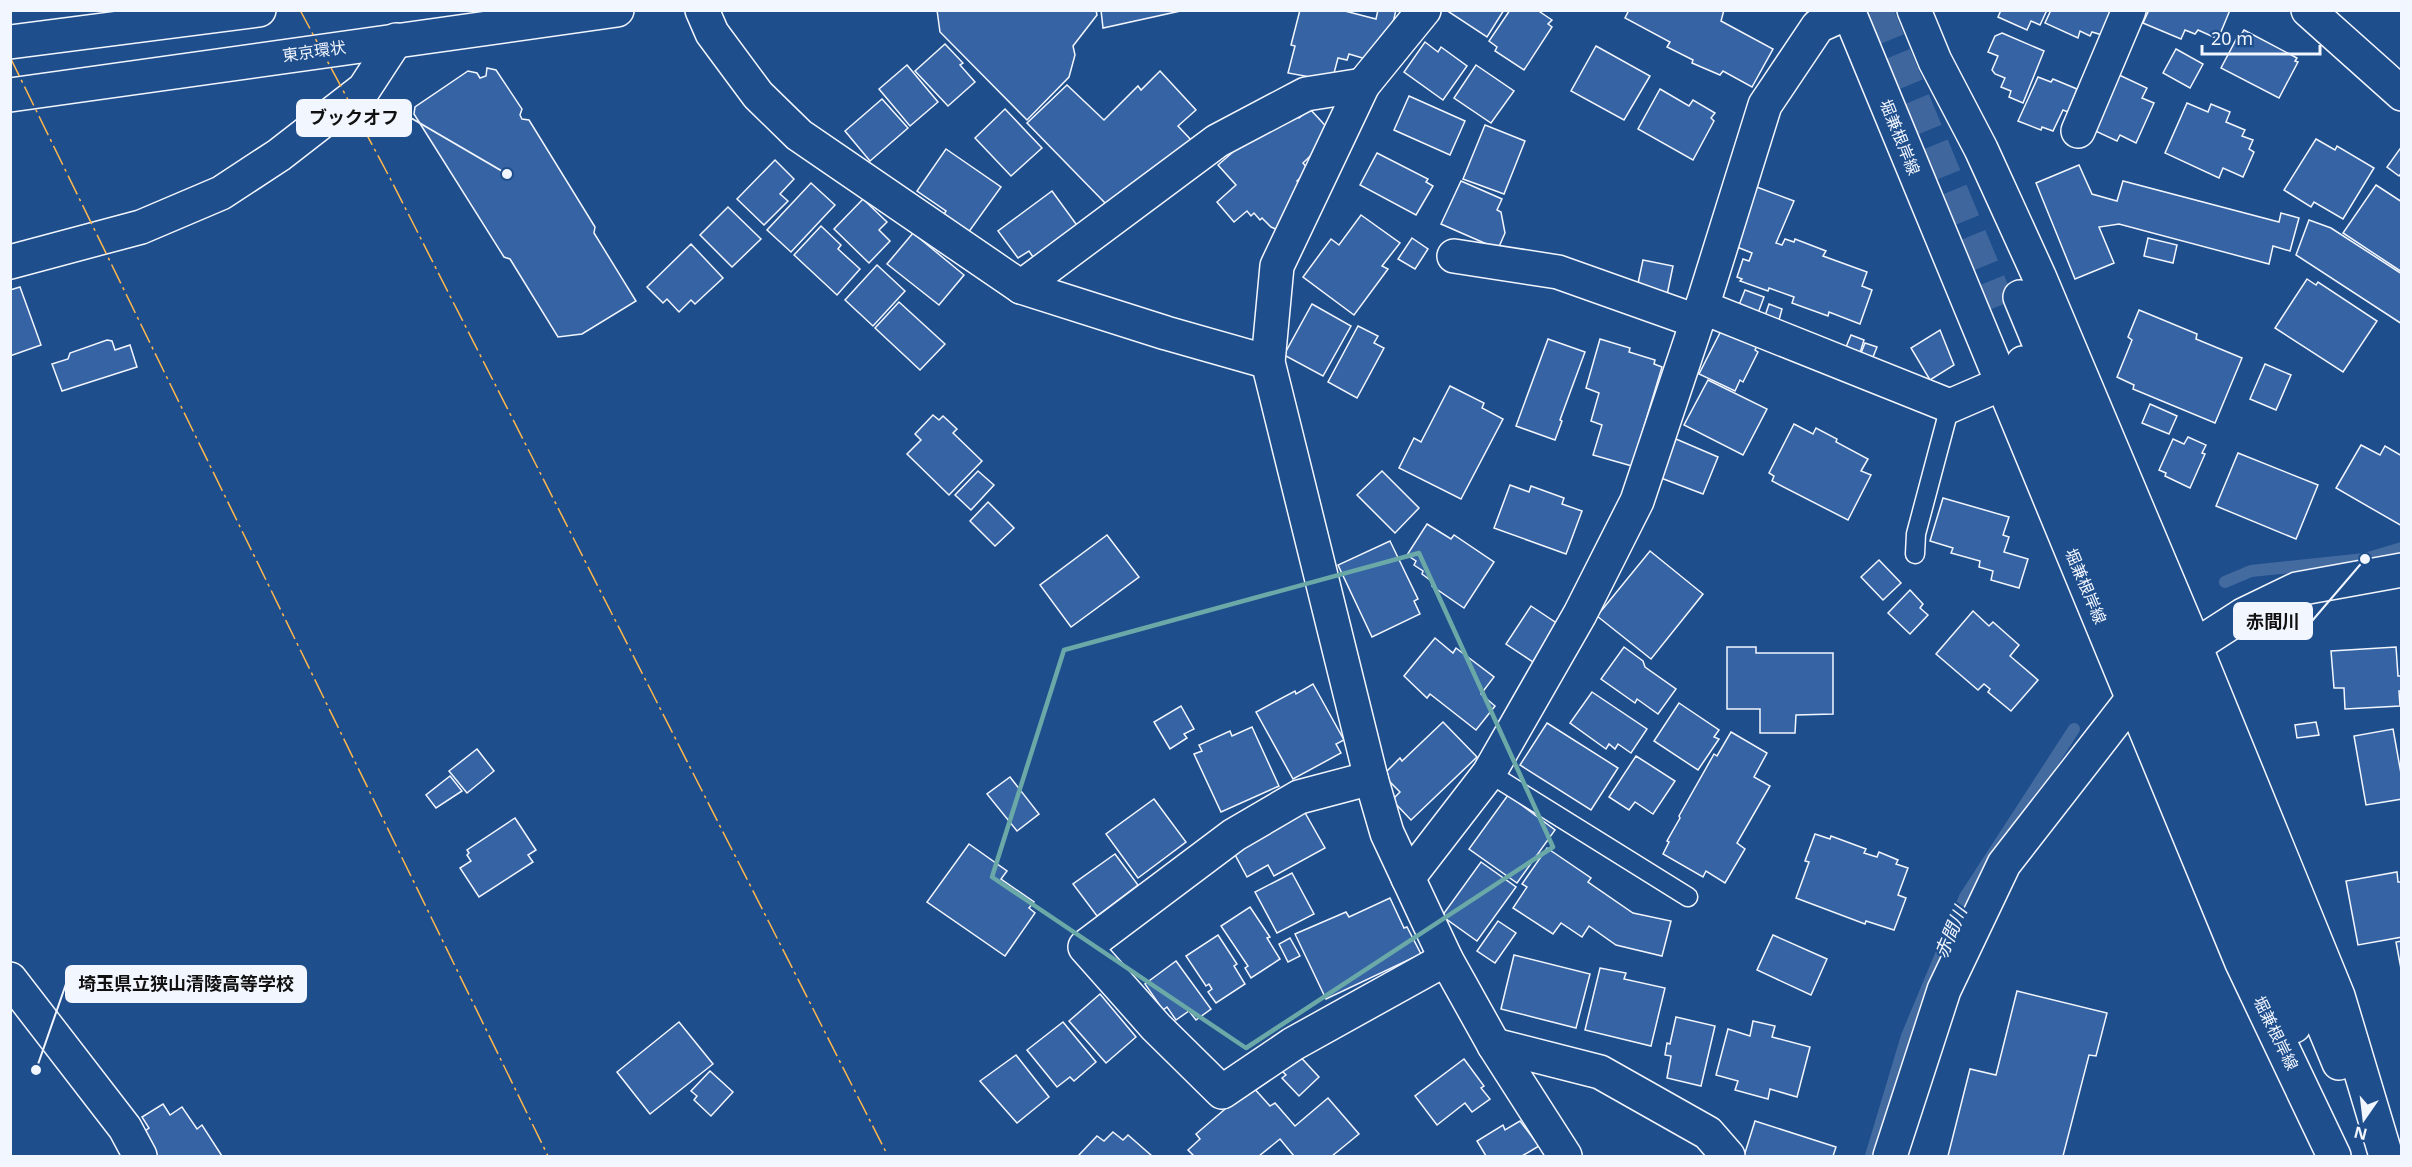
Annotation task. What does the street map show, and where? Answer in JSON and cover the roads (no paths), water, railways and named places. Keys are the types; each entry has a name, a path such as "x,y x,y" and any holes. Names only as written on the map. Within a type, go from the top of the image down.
{"main road":[{"path":"10,42 259,10"},
{"name":"東京環状","path":"10,94 617,10"},
{"path":"702,10 712,33 758,95 799,135 1021,287 1166,333 1268,362"},
{"path":"1424,10 1363,85 1277,266 1268,362 1371,778 1387,833 1446,959 1494,1045 1565,1156"},
{"path":"1914,10 1935,61 1981,149 2039,276 2195,646 2338,996 2386,1156"},
{"path":"2078,131 2129,10"},
{"path":"2308,10 2402,94"},
{"path":"1408,878 1489,773 1580,614 1637,501 1765,105 1818,26 1848,11"},
{"name":"堀兼根岸線","path":"1848,11 2242,963 2334,1156"},
{"path":"10,262 141,227 221,193 279,155 364,89 396,40"},
{"path":"1021,287 1217,141 1306,94 1363,85"},
{"path":"1454,256 1558,272 1699,314 1950,406 2001,384"},
{"name":"堀兼根岸線","path":"2343,1156 2264,947 2010,301 2378,1156"},
{"path":"2195,646 2243,615 2297,589 2402,570"},
{"path":"1890,1156 1944,990 2004,864 2133,698"},
{"path":"1371,778 1299,797 1290,802 1234,835 1084,947 1156,1027 1222,1092 1293,1044 1446,959"},
{"path":"10,979 125,1128 140,1156"},
{"path":"1494,1045 1600,1072 1708,1132 1728,1156"}],"lane":[{"path":"1915,554 1916,534 1950,406"},
{"path":"1489,773 1688,897"}],"waterway":[{"name":"赤間川","path":"2225,582 2251,571 2365,559 2402,548"},
{"name":"赤間川","path":"1871,1156 1907,1036 1965,897 2074,729"}],"tunnel":[{"path":"1876,10 1999,306"}],"place":[{"name":"ブックオフ","path":"507,174"},
{"name":"赤間川","path":"2365,559"},
{"name":"埼玉県立狭山清陵高等学校","path":"36,1070"}]}
